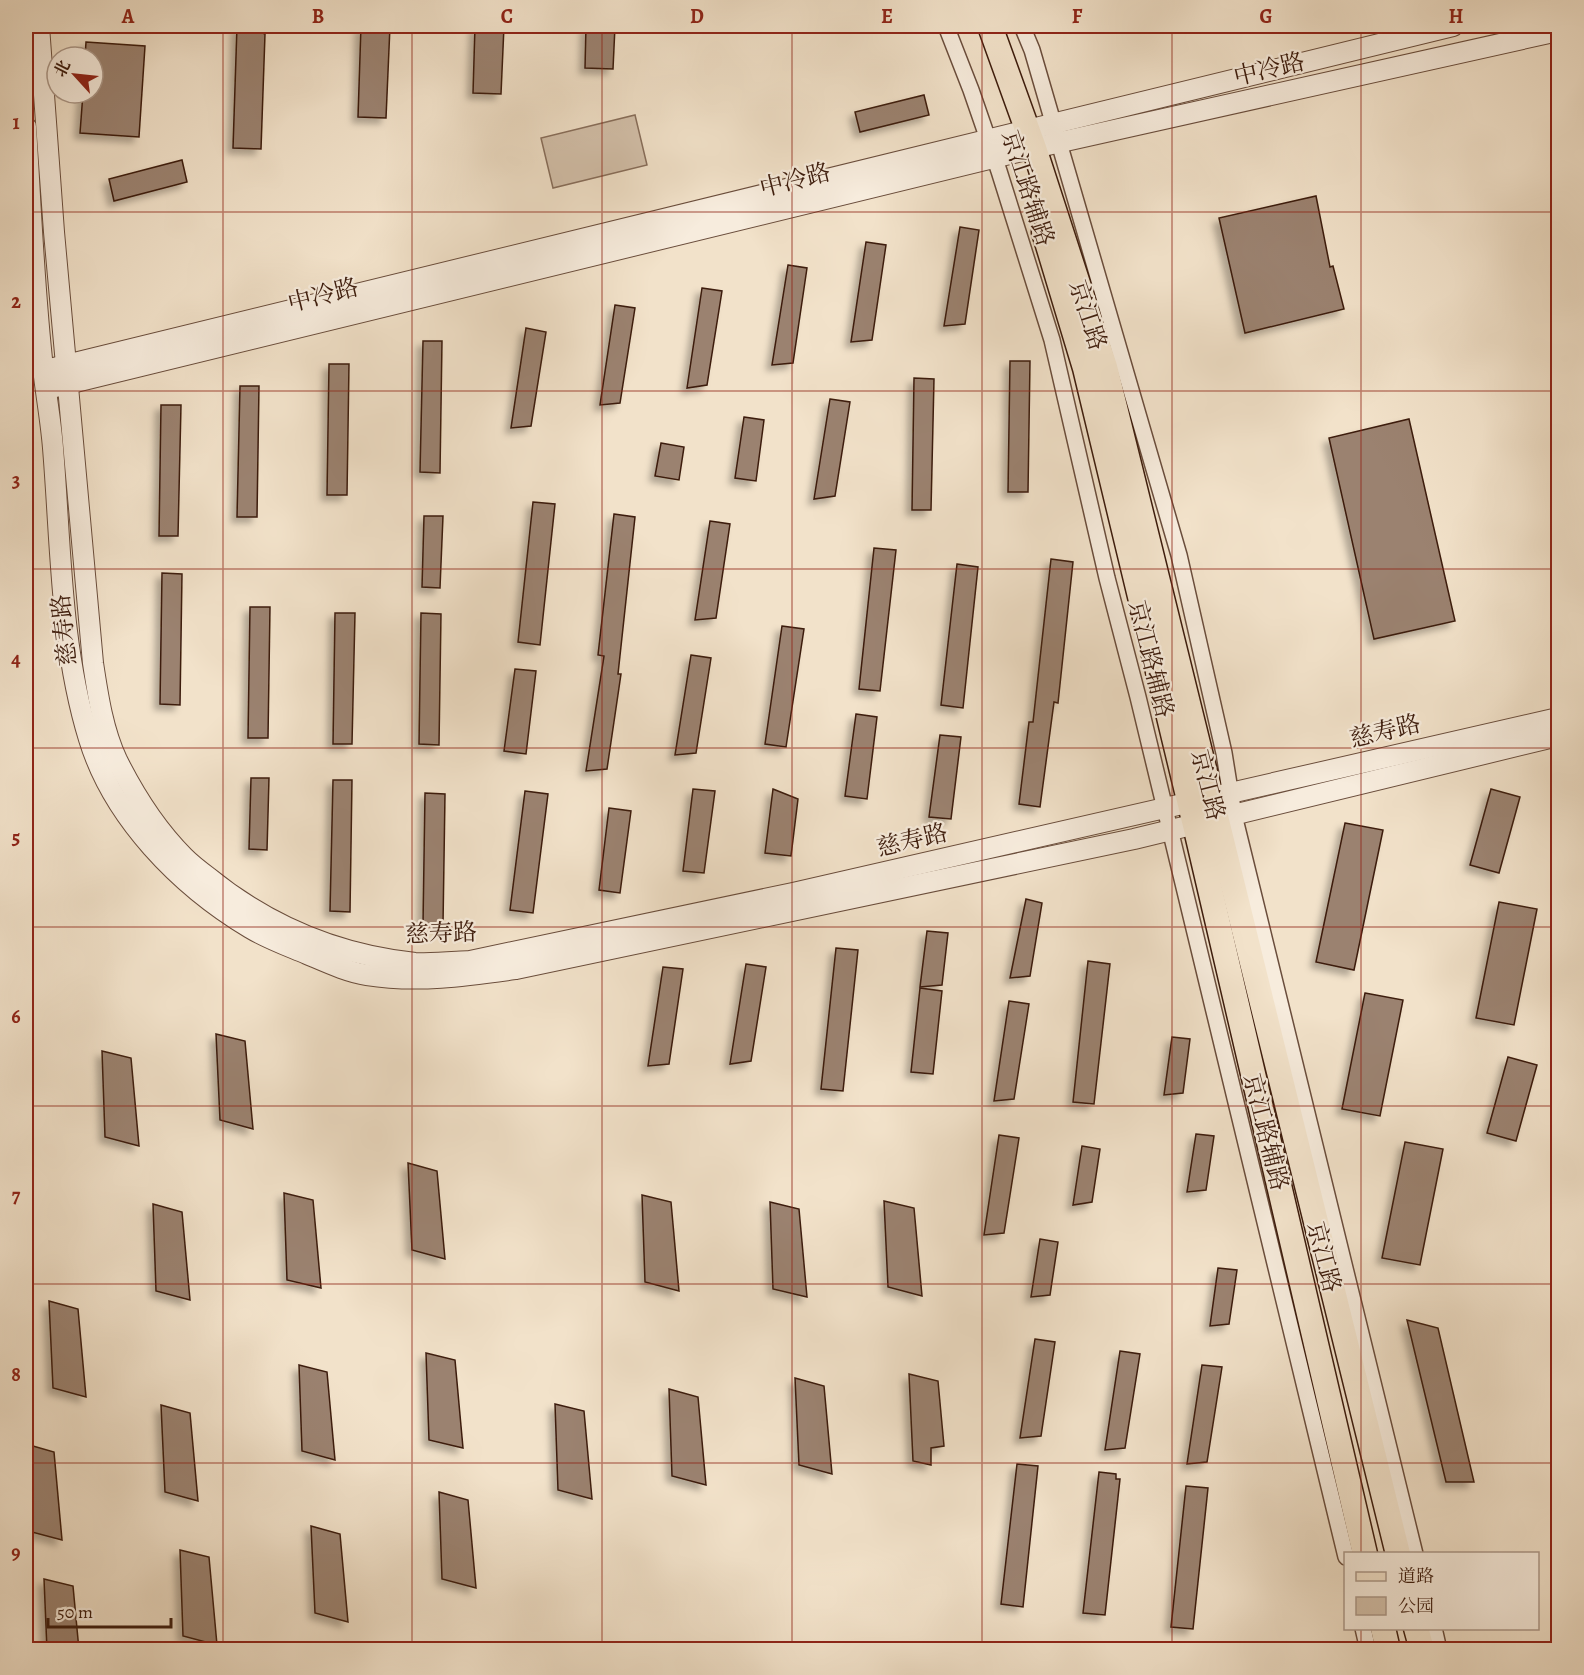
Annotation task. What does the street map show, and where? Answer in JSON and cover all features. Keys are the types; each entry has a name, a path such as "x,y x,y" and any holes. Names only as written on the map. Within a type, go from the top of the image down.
{"main road":[{"name":"京江路","path":"973,26 1023,140"},
{"name":"京江路","path":"990,26 1023,140 1105,367 1398,1552"},
{"name":"京江路","path":"1213,809 1365,1552"},
{"path":"1383,1630 1388,1650"},
{"path":"1416,1630 1422,1650"}],"street":[{"name":"慈寿路","path":"39,26 67,374 93,663 100,707 117,759 159,828 184,858 255,911 288,929 328,945 368,956 418,963 470,961 794,893 1165,808 1213,809 1558,736"},
{"name":"京江路辅路","path":"946,26 994,158 1052,340 1107,578 1171,831 1345,1552"},
{"name":"京江路辅路","path":"1022,26 1032,50 1060,142 1179,555 1224,753 1213,809 1414,1552"},
{"name":"中冷路","path":"67,374 994,158 1054,122 1454,26"},
{"name":"中冷路","path":"45,380 987,138 1060,142 1558,31"},
{"name":"慈寿路","path":"26,128 45,380 53,448 59,557 80,706 90,742 112,794 145,838 177,872 218,907 252,929 327,963 365,975 422,980 516,969 1171,831 1213,809 1558,718"},
{"path":"1363,1630 1368,1650"},
{"path":"1434,1630 1439,1650"}],"green space":[{"path":"635,115 647,165 553,188 541,138"}],"building":[{"path":"237,26 245,26 265,34 261,149 233,148"},
{"path":"361,26 390,26 386,118 358,117"},
{"path":"475,26 504,26 501,94 473,93"},
{"path":"586,26 615,26 613,69 585,68"},
{"path":"86,42 145,46 139,137 80,133 82,105 105,105 105,45 86,45"},
{"path":"924,95 929,115 860,132 855,112"},
{"path":"182,160 187,182 114,201 109,179"},
{"path":"1316,196 1330,267 1333,266 1344,309 1245,333 1219,218"},
{"path":"960,227 979,230 965,324 944,326"},
{"path":"866,242 886,245 872,340 851,342"},
{"path":"788,265 807,268 793,363 772,365"},
{"path":"702,288 722,291 707,385 687,388"},
{"path":"615,305 635,308 620,403 600,405"},
{"path":"526,328 546,332 531,426 511,428"},
{"path":"423,341 442,341 440,473 420,472"},
{"path":"1010,361 1030,361 1028,492 1008,492"},
{"path":"329,364 349,364 347,495 327,495"},
{"path":"914,378 934,379 931,510 912,510"},
{"path":"240,386 259,386 257,517 237,517"},
{"path":"830,399 850,402 835,496 814,499"},
{"path":"161,405 181,405 178,536 159,536"},
{"path":"744,417 764,420 756,481 735,478"},
{"path":"1409,419 1455,621 1374,639 1329,438"},
{"path":"661,443 684,447 679,480 655,476"},
{"path":"533,502 555,504 540,645 518,642"},
{"path":"614,514 635,517 618,674 621,674 607,769 586,771 604,656 598,655"},
{"path":"424,516 443,516 440,588 422,587"},
{"path":"710,521 730,524 716,618 695,620"},
{"path":"874,548 896,550 880,691 859,689"},
{"path":"1051,559 1073,562 1058,703 1054,702 1040,807 1019,804 1029,722 1033,722"},
{"path":"957,564 978,567 963,708 941,705"},
{"path":"162,573 182,574 180,705 160,704"},
{"path":"250,607 270,607 268,738 248,738"},
{"path":"335,613 355,613 352,744 333,744"},
{"path":"421,613 441,614 439,745 419,744"},
{"path":"782,626 804,629 786,747 765,744"},
{"path":"691,655 711,658 696,753 675,755"},
{"path":"515,669 536,671 526,754 504,751"},
{"path":"856,714 877,717 867,799 845,796"},
{"path":"940,735 961,737 951,819 929,817"},
{"path":"251,778 269,778 267,850 249,849"},
{"path":"333,780 352,780 350,912 330,911"},
{"path":"693,789 715,791 704,873 683,871"},
{"path":"773,789 798,799 791,856 765,853"},
{"path":"1491,789 1520,797 1499,873 1470,865"},
{"path":"525,791 548,794 533,913 510,910"},
{"path":"425,793 445,794 443,925 423,924"},
{"path":"609,808 631,811 620,893 599,890"},
{"path":"1345,823 1383,830 1354,970 1316,962"},
{"path":"1026,899 1042,903 1030,976 1010,978"},
{"path":"1499,902 1537,909 1514,1025 1476,1018"},
{"path":"927,931 948,933 942,985 920,987"},
{"path":"836,948 858,950 843,1091 821,1089"},
{"path":"1088,961 1110,964 1094,1104 1073,1102"},
{"path":"746,964 766,967 751,1061 730,1064"},
{"path":"663,967 683,969 669,1064 648,1066"},
{"path":"920,988 942,991 933,1074 911,1072"},
{"path":"1365,993 1403,1000 1380,1116 1342,1109"},
{"path":"1009,1001 1029,1004 1014,1099 994,1101"},
{"path":"216,1034 245,1041 253,1129 220,1120"},
{"path":"1172,1037 1190,1039 1183,1093 1164,1095"},
{"path":"102,1051 131,1058 139,1146 105,1137"},
{"path":"1508,1057 1537,1065 1516,1141 1487,1133"},
{"path":"1196,1134 1214,1136 1206,1190 1187,1192"},
{"path":"999,1135 1019,1138 1004,1233 984,1235"},
{"path":"1405,1142 1443,1149 1420,1265 1382,1258"},
{"path":"1082,1146 1100,1149 1092,1202 1073,1205"},
{"path":"408,1163 437,1171 445,1259 412,1250"},
{"path":"284,1193 313,1200 321,1288 287,1280"},
{"path":"642,1195 671,1202 679,1291 645,1282"},
{"path":"884,1201 914,1208 922,1296 888,1287"},
{"path":"770,1202 799,1209 807,1297 773,1289"},
{"path":"153,1204 182,1212 190,1300 156,1291"},
{"path":"1040,1239 1058,1242 1050,1295 1031,1297"},
{"path":"1218,1268 1237,1270 1229,1324 1210,1326"},
{"path":"49,1301 78,1309 86,1397 53,1388"},
{"path":"1407,1320 1438,1328 1474,1482 1446,1482"},
{"path":"1035,1339 1055,1342 1041,1436 1020,1438"},
{"path":"1120,1351 1140,1354 1125,1448 1105,1450"},
{"path":"426,1353 455,1360 463,1448 429,1440"},
{"path":"299,1365 327,1372 335,1460 302,1451"},
{"path":"1202,1365 1222,1367 1207,1462 1187,1464"},
{"path":"909,1374 938,1381 944,1446 931,1448 931,1465 913,1461"},
{"path":"795,1378 824,1386 832,1474 799,1465"},
{"path":"669,1389 698,1397 706,1485 672,1476"},
{"path":"555,1404 584,1411 592,1499 558,1490"},
{"path":"161,1405 190,1413 198,1501 165,1492"},
{"path":"26,1444 54,1452 62,1540 28,1531"},
{"path":"1017,1464 1038,1466 1023,1607 1001,1604"},
{"path":"1099,1472 1116,1474 1116,1479 1120,1479 1105,1615 1083,1613"},
{"path":"1186,1486 1208,1488 1193,1629 1171,1627"},
{"path":"439,1492 468,1500 476,1588 442,1579"},
{"path":"311,1526 340,1534 348,1622 315,1613"},
{"path":"180,1550 209,1557 217,1645 183,1636"},
{"path":"44,1579 73,1586 79,1650 47,1650"}]}
